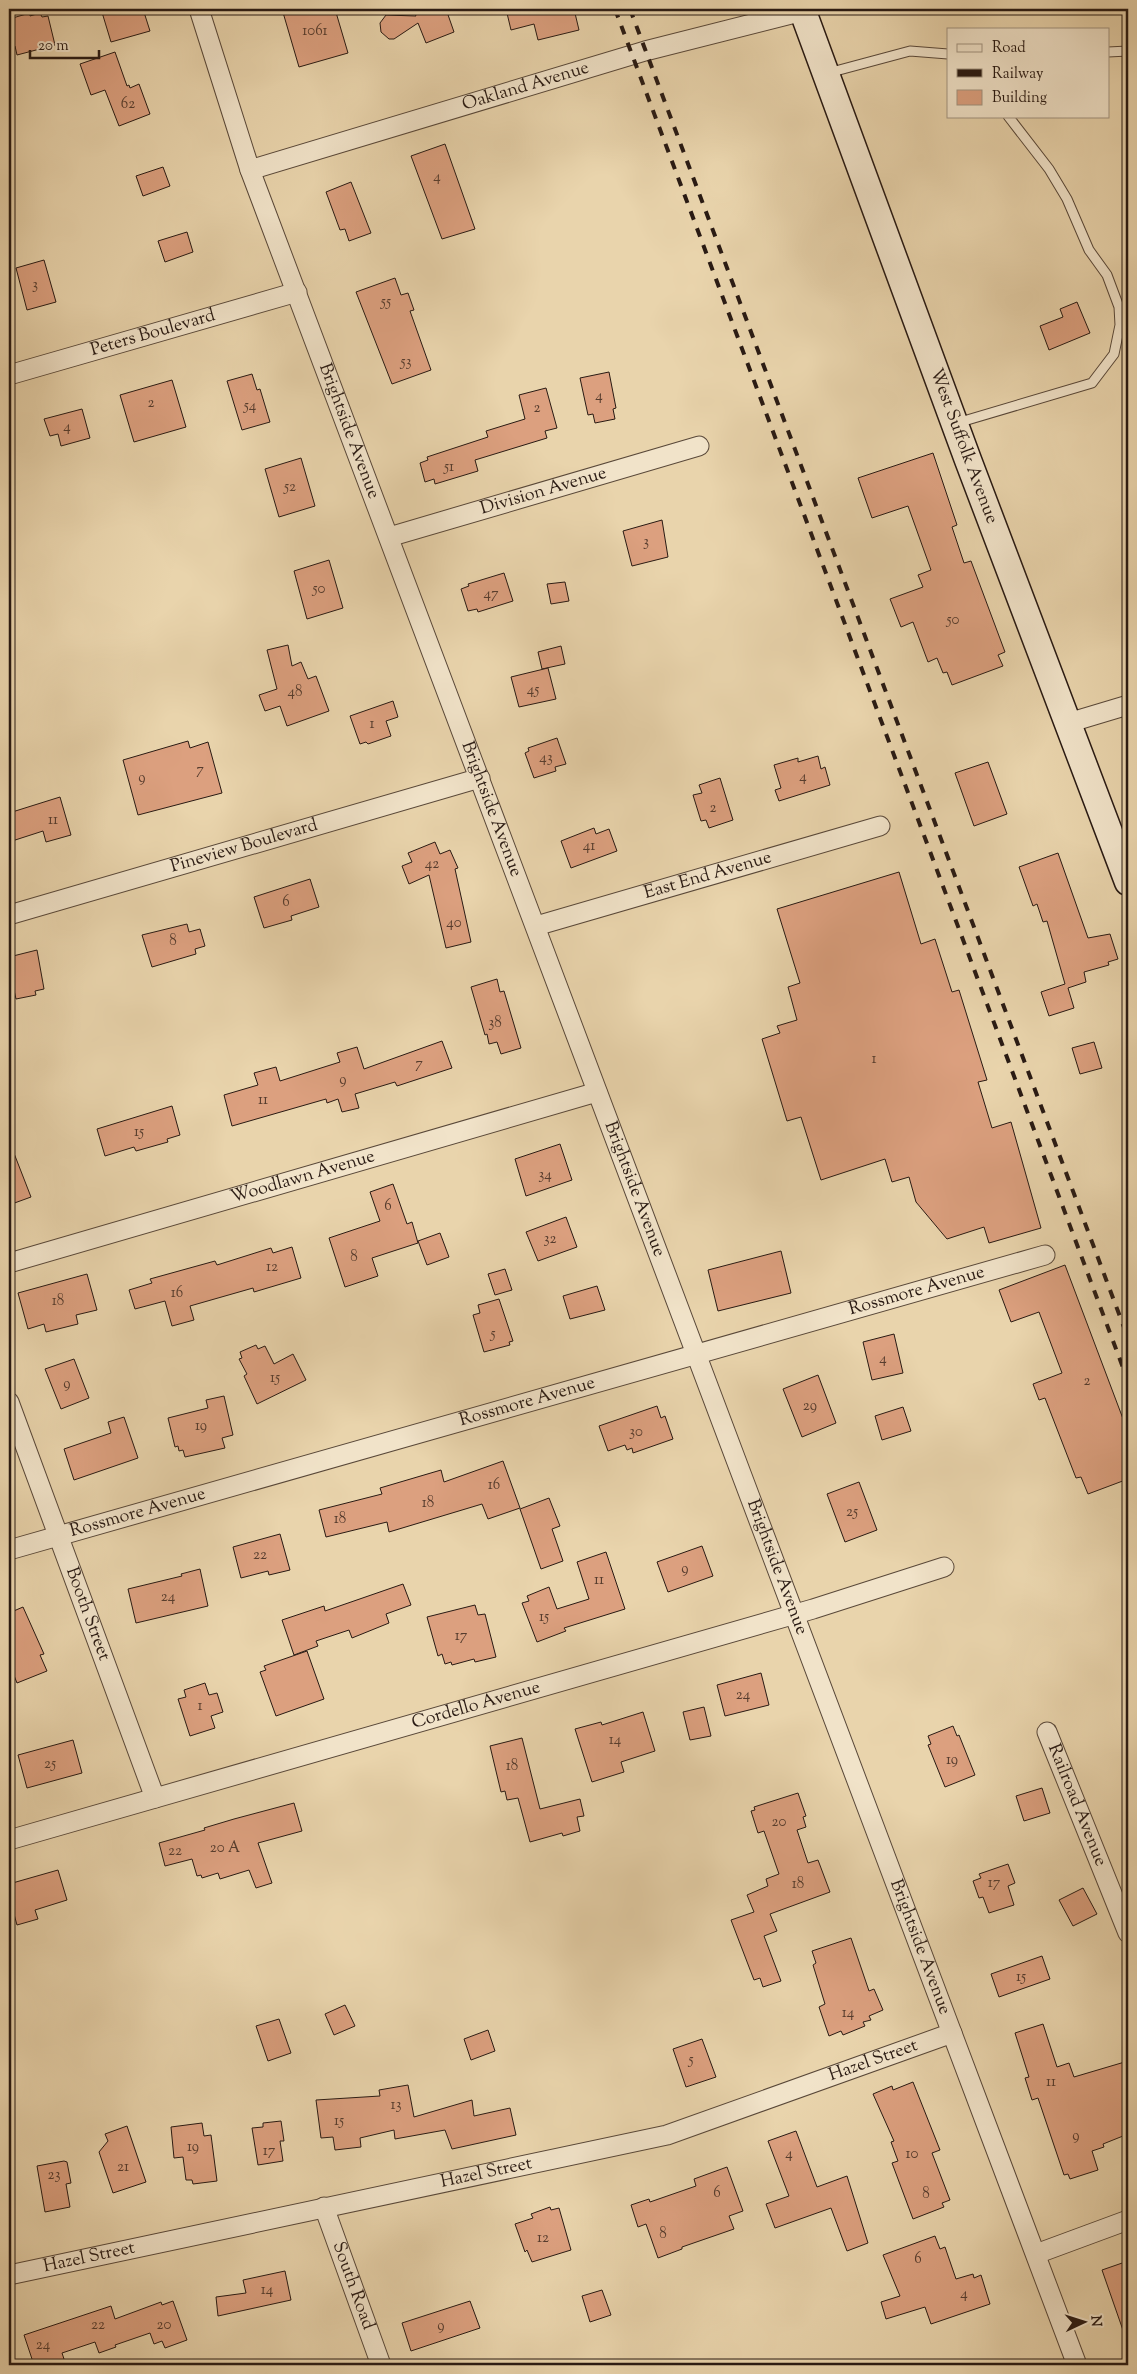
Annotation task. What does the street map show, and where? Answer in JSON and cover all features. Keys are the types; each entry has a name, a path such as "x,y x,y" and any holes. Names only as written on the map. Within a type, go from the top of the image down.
{"main road":[{"name":"West Suffolk Avenue","path":"802,10 955,424 1128,882"}],"street":[{"name":"Brightside Avenue","path":"199,9 250,170 1077,2365"},
{"name":"Oakland Avenue","path":"250,170 646,51 802,10"},
{"name":"Peters Boulevard","path":"9,375 297,292"},
{"name":"Division Avenue","path":"389,537 699,446"},
{"path":"1068,723 1128,705"},
{"name":"Pineview Boulevard","path":"9,915 480,778"},
{"name":"East End Avenue","path":"536,926 880,826"},
{"name":"Woodlawn Avenue","path":"9,1264 597,1092"},
{"name":"Rossmore Avenue","path":"9,1550 1045,1255"},
{"name":"Booth Street","path":"9,1402 155,1798"},
{"name":"Cordello Avenue","path":"9,1840 795,1614 944,1567"},
{"name":"Railroad Avenue","path":"1047,1732 1128,1933"},
{"name":"Hazel Street","path":"9,2275 666,2135 952,2033"},
{"name":"South Road","path":"324,2207 381,2365"},
{"path":"1036,2254 1128,2220"}],"lane":[{"path":"826,74 910,51 947,54"},
{"path":"1110,52 1128,51"},
{"path":"955,424 1092,383 1114,354 1120,325 1120,307 1107,275 1089,250 1067,199 1049,169 1010,118"}],"building":[{"path":"101,9 143,9 150,31 111,42"},
{"path":"282,9 335,9 348,53 299,67"},
{"path":"413,9 446,9 454,32 426,43 418,23 394,39 389,39 381,32 380,23 386,15 416,16"},
{"path":"506,9 574,9 579,30 538,40 534,24 511,30"},
{"path":"30,13 30,16 40,13 42,17 48,16 55,45 17,55 15,46 9,48 9,19"},
{"path":"115,52 127,86 129,85 130,88 139,84 150,114 119,126 105,90 91,95 80,64"},
{"path":"445,144 475,229 442,239 411,156"},
{"path":"163,167 170,186 143,196 136,176"},
{"path":"351,182 371,233 349,241 345,229 340,230 326,192"},
{"path":"187,232 193,252 165,262 158,241"},
{"path":"44,260 56,302 27,310 16,268"},
{"path":"395,278 401,295 408,293 414,310 410,311 431,370 392,384 356,292"},
{"path":"1077,302 1090,333 1049,350 1040,326 1063,317 1060,309"},
{"path":"609,372 616,408 613,409 615,419 595,423 593,414 588,415 580,378"},
{"path":"252,374 257,390 260,389 270,422 242,430 227,381"},
{"path":"172,380 186,427 134,442 120,395"},
{"path":"546,388 557,428 545,431 547,438 475,460 478,471 435,484 434,479 425,482 420,463 428,460 427,457 488,437 486,431 525,419 519,395"},
{"path":"82,409 90,438 61,446 58,434 50,436 44,419"},
{"path":"933,453 957,525 952,527 964,563 971,561 1005,652 998,655 1003,666 952,685 947,672 943,673 937,658 928,662 913,622 901,627 890,599 923,587 918,575 931,570 908,506 872,518 858,478"},
{"path":"301,458 315,506 279,517 265,469"},
{"path":"662,520 668,557 632,566 623,531"},
{"path":"329,560 343,608 307,619 294,571"},
{"path":"504,573 513,601 478,612 477,609 468,611 461,589 469,586 468,584"},
{"path":"565,582 569,601 551,604 547,584"},
{"path":"288,645 292,666 301,662 308,679 316,676 329,711 287,726 280,706 265,711 259,695 277,689 267,650"},
{"path":"561,646 565,664 542,669 538,652"},
{"path":"548,668 556,699 519,707 511,677"},
{"path":"393,701 398,717 386,721 391,736 368,744 366,742 360,744 350,716"},
{"path":"557,738 566,764 555,767 556,771 534,778 525,753 529,751 528,748"},
{"path":"188,741 190,748 208,742 222,793 138,815 123,760"},
{"path":"818,756 821,769 825,767 830,785 779,801 775,790 781,788 774,765 798,758 798,762"},
{"path":"988,762 1007,814 974,826 955,773"},
{"path":"720,778 733,820 709,828 706,820 701,821 693,795 702,793 699,785"},
{"path":"60,797 71,835 46,842 43,831 9,842 9,813"},
{"path":"594,828 596,834 609,829 617,851 571,868 561,841"},
{"path":"435,842 440,854 450,850 458,868 455,869 471,942 446,948 429,875 409,884 402,866 412,862 408,853"},
{"path":"1058,853 1088,938 1110,934 1118,959 1108,962 1109,965 1084,972 1086,982 1068,988 1074,1008 1049,1016 1041,992 1065,984 1047,921 1043,922 1037,904 1033,906 1019,867"},
{"path":"899,872 921,944 935,939 952,992 959,990 987,1080 978,1082 992,1128 1011,1122 1041,1228 989,1243 984,1227 947,1239 916,1202 909,1177 892,1182 885,1159 821,1180 801,1117 787,1121 762,1039 780,1033 777,1026 797,1020 788,987 800,983 777,909"},
{"path":"310,879 319,907 291,916 292,920 264,928 254,897"},
{"path":"187,924 189,932 200,929 205,946 195,949 196,954 152,967 142,935"},
{"path":"37,950 44,989 35,991 36,995 16,999 14,990 9,991 9,957"},
{"path":"497,979 500,992 504,991 521,1048 501,1054 497,1042 489,1044 471,987"},
{"path":"442,1041 452,1068 397,1086 395,1082 355,1094 359,1108 342,1112 338,1099 327,1103 326,1099 232,1126 224,1095 258,1085 254,1073 276,1067 280,1081 340,1062 337,1053 357,1047 364,1069"},
{"path":"1094,1042 1102,1068 1080,1074 1072,1048"},
{"path":"172,1106 180,1135 167,1139 168,1142 136,1151 134,1147 105,1156 97,1129"},
{"path":"9,1144 31,1197 9,1205"},
{"path":"560,1144 572,1180 526,1196 515,1159"},
{"path":"393,1184 407,1224 412,1222 418,1243 372,1258 378,1276 345,1287 329,1238 380,1221 370,1192"},
{"path":"566,1217 577,1247 538,1261 526,1232"},
{"path":"440,1233 449,1257 427,1265 418,1241"},
{"path":"292,1247 301,1278 254,1292 253,1288 190,1306 194,1320 172,1326 165,1301 135,1309 129,1290 152,1283 150,1279 215,1261 217,1265 271,1248 273,1253"},
{"path":"781,1251 791,1293 718,1311 708,1270"},
{"path":"1065,1265 1128,1432 1128,1479 1088,1494 1081,1477 1076,1478 1045,1398 1039,1400 1033,1384 1062,1373 1039,1312 1011,1322 999,1290"},
{"path":"505,1269 512,1290 495,1295 488,1274"},
{"path":"87,1274 97,1310 76,1315 78,1324 46,1332 44,1324 28,1329 18,1293"},
{"path":"597,1286 605,1310 570,1319 563,1296"},
{"path":"499,1299 513,1341 509,1342 510,1345 484,1352 473,1315 480,1313 478,1305"},
{"path":"894,1334 903,1373 872,1380 863,1342"},
{"path":"256,1345 258,1349 265,1346 274,1364 293,1354 306,1380 257,1404 244,1376 247,1374 239,1359 242,1358 240,1352"},
{"path":"74,1359 89,1398 61,1409 45,1369"},
{"path":"818,1375 836,1423 802,1437 783,1389"},
{"path":"224,1396 233,1435 222,1438 225,1448 185,1457 183,1450 179,1451 178,1446 175,1447 168,1418 208,1408 206,1400"},
{"path":"657,1406 661,1418 665,1416 673,1439 633,1453 632,1448 627,1450 625,1445 608,1451 599,1426"},
{"path":"903,1407 911,1431 882,1440 875,1416"},
{"path":"124,1417 138,1458 74,1480 64,1449 111,1433 108,1422"},
{"path":"503,1461 520,1508 488,1519 482,1504 389,1532 387,1522 326,1537 319,1510 382,1494 380,1488 441,1470 444,1482"},
{"path":"859,1482 877,1530 845,1542 827,1494"},
{"path":"549,1498 560,1526 552,1529 563,1561 541,1569 520,1509"},
{"path":"280,1534 290,1570 269,1575 268,1571 241,1578 233,1547"},
{"path":"702,1546 713,1576 668,1592 657,1562"},
{"path":"606,1552 625,1609 564,1628 566,1631 537,1642 522,1603 529,1601 527,1596 549,1587 557,1609 589,1599 577,1562"},
{"path":"200,1569 208,1606 136,1623 128,1589 182,1576 181,1574"},
{"path":"403,1584 411,1605 386,1614 389,1623 352,1638 349,1630 316,1641 318,1646 294,1655 282,1620 324,1606 325,1611"},
{"path":"475,1605 478,1615 485,1614 496,1657 475,1662 474,1659 452,1665 451,1662 445,1664 442,1654 438,1656 427,1617"},
{"path":"23,1607 44,1654 40,1655 47,1671 17,1683 9,1663 9,1613"},
{"path":"307,1651 324,1699 276,1716 260,1672 266,1670 264,1666"},
{"path":"761,1673 769,1705 725,1716 717,1685"},
{"path":"205,1683 209,1695 217,1693 223,1712 211,1716 215,1728 190,1736 178,1699 186,1697 184,1690"},
{"path":"704,1707 711,1736 690,1740 683,1712"},
{"path":"643,1712 655,1751 621,1762 624,1772 592,1782 575,1729 601,1722 602,1725"},
{"path":"953,1726 957,1736 959,1735 975,1775 945,1787 928,1745 931,1744 928,1736"},
{"path":"522,1738 540,1809 580,1799 584,1816 577,1817 580,1831 563,1836 562,1833 530,1842 518,1798 507,1800 505,1791 501,1792 490,1746"},
{"path":"73,1740 82,1773 27,1788 18,1755"},
{"path":"1042,1788 1050,1813 1024,1821 1016,1796"},
{"path":"798,1793 806,1816 803,1817 806,1827 797,1830 808,1863 818,1860 830,1892 770,1914 777,1931 764,1936 781,1981 763,1987 760,1978 754,1980 731,1920 754,1912 747,1895 768,1886 766,1879 779,1874 764,1831 758,1833 751,1811 755,1810 754,1807"},
{"path":"294,1803 302,1831 258,1843 272,1883 256,1888 249,1870 220,1879 218,1873 202,1878 201,1875 197,1876 192,1859 165,1866 159,1843 205,1830 204,1828 234,1819"},
{"path":"1008,1864 1015,1883 1008,1886 1014,1905 989,1913 983,1897 979,1898 973,1881 981,1878 979,1874"},
{"path":"58,1870 67,1900 35,1910 38,1919 17,1925 9,1896 9,1884"},
{"path":"1083,1888 1097,1914 1073,1926 1059,1900"},
{"path":"851,1938 869,1991 874,1989 883,2010 869,2016 871,2020 863,2022 865,2026 843,2035 841,2031 829,2036 819,2007 825,2004 813,1965 816,1963 812,1951"},
{"path":"1042,1956 1050,1979 999,1997 991,1974"},
{"path":"345,2005 355,2026 334,2035 325,2014"},
{"path":"279,2019 291,2053 268,2061 256,2026"},
{"path":"1043,2024 1057,2067 1069,2063 1074,2077 1128,2061 1128,2134 1103,2144 1104,2147 1092,2151 1098,2170 1070,2179 1068,2174 1064,2175 1038,2098 1032,2100 1025,2078 1029,2077 1015,2033"},
{"path":"488,2030 495,2051 471,2060 464,2039"},
{"path":"702,2039 716,2077 686,2087 673,2049"},
{"path":"913,2082 940,2150 932,2153 950,2200 942,2203 944,2207 913,2219 892,2163 898,2161 891,2142 894,2141 873,2094 892,2086 893,2090"},
{"path":"408,2085 414,2117 472,2100 474,2116 510,2108 516,2135 452,2149 445,2130 395,2139 394,2130 360,2138 361,2147 335,2150 333,2137 321,2138 316,2100 380,2096 379,2090"},
{"path":"281,2121 284,2141 280,2141 283,2161 258,2165 252,2128 263,2127 263,2123"},
{"path":"202,2123 204,2136 211,2135 217,2181 193,2184 192,2180 186,2180 183,2157 174,2158 171,2127"},
{"path":"127,2126 146,2182 113,2193 99,2152 108,2141 105,2134"},
{"path":"796,2131 817,2187 847,2176 868,2243 847,2251 831,2208 775,2228 766,2204 789,2196 768,2141"},
{"path":"67,2162 71,2183 66,2184 70,2207 45,2212 37,2166"},
{"path":"727,2167 743,2211 729,2216 734,2229 682,2247 682,2249 658,2258 646,2224 638,2227 631,2205 649,2199 650,2202 696,2186 694,2179"},
{"path":"550,2207 551,2210 559,2208 571,2250 532,2262 527,2250 525,2252 515,2224 533,2218 531,2214"},
{"path":"935,2236 940,2249 945,2247 956,2279 973,2274 974,2278 981,2275 990,2304 931,2324 925,2307 886,2319 881,2302 900,2296 883,2255"},
{"path":"1128,2261 1128,2336 1125,2336 1102,2270"},
{"path":"285,2271 291,2300 218,2316 216,2297 246,2293 243,2280"},
{"path":"602,2290 611,2315 590,2322 582,2296"},
{"path":"173,2301 187,2340 165,2348 162,2341 154,2344 150,2333 115,2345 116,2347 99,2353 95,2342 62,2353 66,2365 34,2365 24,2335 111,2306 115,2319 161,2302 162,2305"},
{"path":"470,2301 480,2328 411,2351 402,2323"}],"railway":[{"path":"615,9 1128,1381"},
{"path":"630,9 1128,1338"}]}
